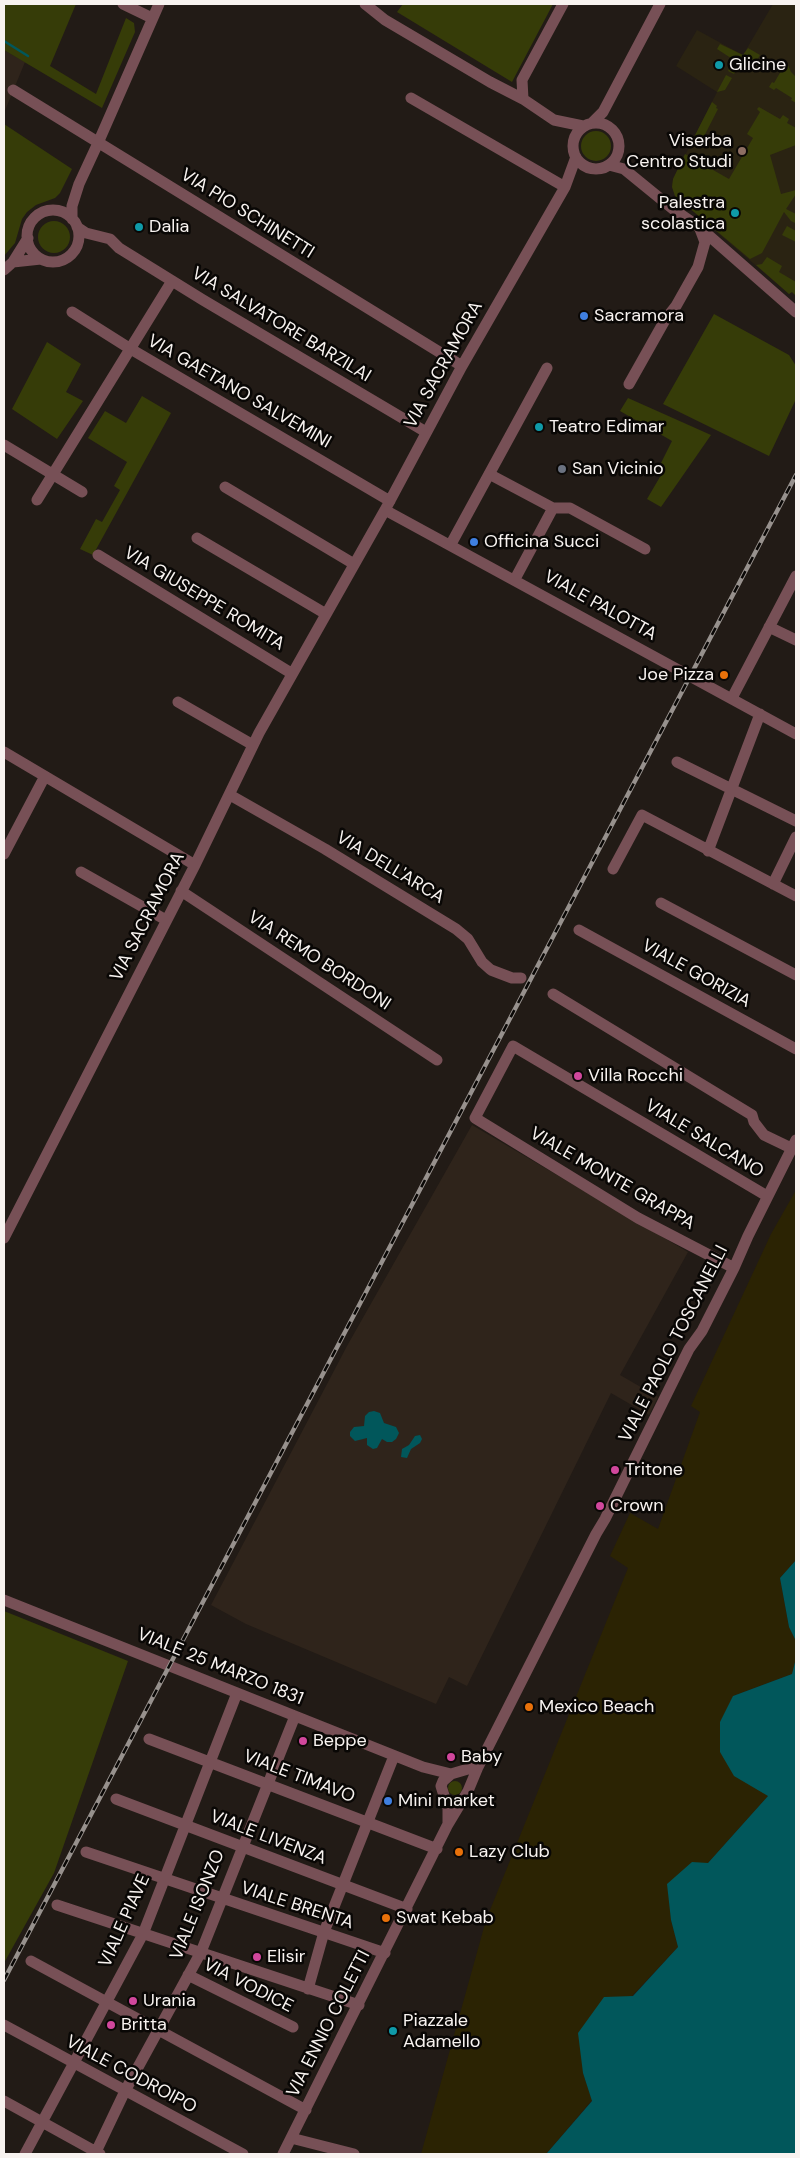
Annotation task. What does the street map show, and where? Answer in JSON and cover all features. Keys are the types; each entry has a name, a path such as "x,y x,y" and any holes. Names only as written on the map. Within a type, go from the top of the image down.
{"street":[{"path":"123,4 152,18"},
{"path":"54,211 64,203 78,184 159,4"},
{"path":"365,4 385,20 490,82 503,87 534,108"},
{"path":"523,99 522,80 564,4"},
{"path":"573,143 576,133 603,112 660,4"},
{"path":"503,87 522,80"},
{"path":"490,82 500,91 554,120 570,136 576,157 587,167 594,169 609,165 624,170 699,227 794,311"},
{"name":"VIA PIO SCHINETTI","path":"13,90 462,366"},
{"path":"611,128 609,113 614,92"},
{"path":"411,98 564,187"},
{"path":"554,120 588,124 599,122 611,128 619,139 619,150 617,156 609,165"},
{"path":"619,150 628,164 683,216"},
{"name":"VIA SACRAMORA","path":"4,1238 195,865 253,745 354,562 388,505 462,366 564,187 576,157"},
{"name":"VIA SACRAMORA","path":"564,187 576,174 587,167"},
{"path":"74,223 67,215 54,211 35,218 28,231 32,251 48,262 62,261 73,252 79,240 72,206 78,184"},
{"name":"VIA SALVATORE BARZILAI","path":"74,223 86,233 110,239 119,248"},
{"path":"698,268 706,242 699,227"},
{"path":"4,270 13,262 28,238"},
{"name":"VIA SALVATORE BARZILAI","path":"77,246 91,241 107,243 119,248 426,432"},
{"path":"629,384 665,320 676,306 698,268 710,255 729,253"},
{"path":"13,262 41,259"},
{"path":"37,500 172,281"},
{"name":"VIA GAETANO SALVEMINI","path":"72,312 388,505"},
{"path":"451,544 547,368"},
{"path":"4,445 82,492"},
{"path":"489,474 553,508 570,508 645,549"},
{"path":"225,487 354,562"},
{"name":"VIALE PALOTTA","path":"388,505 451,544 796,734"},
{"path":"267,506 354,562"},
{"path":"515,579 553,508"},
{"path":"197,538 326,614"},
{"name":"VIA GIUSEPPE ROMITA","path":"98,555 292,673"},
{"path":"732,698 796,576"},
{"path":"769,627 796,640"},
{"path":"178,702 253,745"},
{"path":"708,851 760,714"},
{"path":"4,752 195,865"},
{"path":"677,762 796,821"},
{"path":"4,854 45,776"},
{"name":"VIA DELL'ARCA","path":"230,795 456,929 468,939 482,962 490,970 512,978 521,978"},
{"path":"612,869 642,815 796,896"},
{"path":"773,884 796,837"},
{"path":"81,872 166,920"},
{"name":"VIA REMO BORDONI","path":"181,892 437,1060"},
{"path":"661,903 796,975"},
{"name":"VIALE GORIZIA","path":"579,930 796,1049"},
{"path":"553,994 752,1115 754,1122 764,1134 794,1144"},
{"name":"VIALE SALCANO","path":"474,1118 513,1046 767,1196"},
{"name":"VIALE MONTE GRAPPA","path":"474,1118 661,1230 734,1268"},
{"name":"VIALE PAOLO TOSCANELLI","path":"407,1909 447,1826 466,1794 689,1349 702,1331 734,1268 767,1196 794,1144"},
{"name":"VIALE 25 MARZO 1831","path":"4,1600 394,1756 423,1767 454,1774"},
{"name":"VIALE PIAVE","path":"25,2154 143,1934 237,1693"},
{"name":"VIALE ISONZO","path":"97,2154 124,2091 201,1952 295,1716"},
{"name":"VIALE TIMAVO","path":"149,1739 436,1849"},
{"name":"VIALE PAOLO TOSCANELLI","path":"447,1826 449,1816 446,1798 441,1786 446,1777 472,1767 487,1751"},
{"path":"308,1989 324,1932 394,1756"},
{"name":"VIALE 25 MARZO 1831","path":"423,1767 433,1775 441,1786"},
{"path":"446,1798 452,1801 459,1800 466,1794 468,1784 464,1778 454,1774"},
{"name":"VIALE LIVENZA","path":"116,1798 241,1848 407,1909"},
{"name":"VIALE BRENTA","path":"86,1852 384,1953"},
{"path":"57,1905 359,2005"},
{"name":"VIA ENNIO COLETTI","path":"283,2154 407,1909"},
{"path":"30,1961 108,2001 306,2110"},
{"name":"VIA VODICE","path":"188,1975 293,2027"},
{"name":"VIALE CODROIPO","path":"4,2025 243,2154"},
{"path":"4,2100 97,2154"},
{"path":"292,2138 354,2154"}],"shaded area":[{"name":"Viserba Centro Studi","path":"773,4 796,4 796,296 792,292 789,294 675,196 672,187 673,179 717,92 676,66 697,30 743,55"},
{"path":"4,50 25,62 4,113"},
{"path":"472,1125 688,1252 620,1375 658,1397 649,1415 611,1393 467,1686 449,1677 436,1704 246,1624 211,1605 347,1346"}],"green space":[{"path":"4,4 76,4 50,66 96,94 126,18 134,23 135,32 102,108 4,50"},
{"path":"403,4 553,4 512,82 397,12"},
{"path":"720,44 743,55 748,48 760,55 751,71 742,66 738,67 734,74 728,71 734,60 717,49"},
{"path":"788,65 796,77 796,103 791,100 792,98 776,88 774,90 769,87 772,82 774,83 784,66"},
{"path":"726,75 732,78 725,90 717,92"},
{"path":"712,102 718,109 698,148 691,143"},
{"path":"759,107 780,119 783,115 789,119 787,123 796,128 796,145 770,155 781,194 796,190 796,194 786,209 796,214 796,221 795,223 791,221 784,212 762,253 750,259 675,196 672,187 673,179 685,154 729,179 753,138 747,134 760,112 757,109"},
{"path":"4,124 72,169 60,193 55,198 36,205 27,212 22,219 15,243 4,256"},
{"path":"596,131 606,136 611,146 606,156 596,161 586,156 581,146 586,136"},
{"path":"54,221 66,225 70,237 66,249 54,253 42,249 38,237 42,225"},
{"path":"787,226 796,231 796,242 782,235"},
{"path":"767,257 782,266 779,272 796,282 796,296 792,292 789,294 756,265 762,264"},
{"path":"714,314 789,355 796,366 796,399 769,456 663,404"},
{"path":"47,342 81,364 66,392 83,401 57,439 12,409"},
{"path":"142,396 171,413 93,555 80,549 96,519 102,522 120,490 114,486 127,462 88,438 105,411 126,423"},
{"path":"628,398 711,435 661,507 647,499 664,470 659,467 672,441 620,411"},
{"path":"4,1611 128,1661 54,1873 4,1963"},
{"path":"455,1781 460,1783 462,1788 460,1793 455,1795 450,1793 448,1788 450,1783"}],"sand":[{"path":"796,1190 796,1560 780,1578 789,1627 796,1641 796,1658 792,1674 733,1696 768,1796 708,1863 671,1920 678,1947 632,1996 583,2073 592,2100 547,2153 421,2154 486,1920 628,1568 610,1556 630,1513 658,1529 700,1412 691,1406 771,1234"}],"water":[{"path":"369,1412 380,1413 384,1423 396,1427 399,1433 392,1442 382,1439 377,1448 373,1449 367,1445 367,1438 355,1441 350,1436 350,1432 354,1427 364,1426 365,1416"},
{"path":"420,1435 422,1439 420,1443 411,1449 407,1458 401,1457 402,1449 409,1445 415,1436"},
{"path":"796,1560 796,1641 789,1627 780,1578"},
{"path":"796,1658 796,2154 543,2154 547,2153 592,2101 583,2073 578,2033 604,1997 633,1996 678,1947 671,1920 667,1884 692,1862 708,1863 768,1796 734,1776 720,1752 720,1722 733,1696 792,1674"}],"waterway":[{"path":"4,41 28,56"}],"railway":[{"path":"4,1980 796,475"}],"place":[{"name":"Glicine","path":"719,65"},
{"name":"Viserba Centro Studi","path":"742,151"},
{"name":"Palestra scolastica","path":"735,213"},
{"name":"Dalia","path":"139,227"},
{"name":"Sacramora","path":"584,316"},
{"name":"Teatro Edimar","path":"539,427"},
{"name":"San Vicinio","path":"562,469"},
{"name":"Officina Succi","path":"474,542"},
{"name":"Joe Pizza","path":"724,675"},
{"name":"Villa Rocchi","path":"578,1076"},
{"name":"Tritone","path":"615,1470"},
{"name":"Crown","path":"600,1506"},
{"name":"Mexico Beach","path":"529,1707"},
{"name":"Beppe","path":"303,1741"},
{"name":"Baby","path":"451,1757"},
{"name":"Mini market","path":"388,1801"},
{"name":"Lazy Club","path":"459,1852"},
{"name":"Swat Kebab","path":"386,1918"},
{"name":"Elisir","path":"257,1957"},
{"name":"Urania","path":"133,2001"},
{"name":"Britta","path":"111,2025"},
{"name":"Piazzale Adamello","path":"393,2031"}]}
